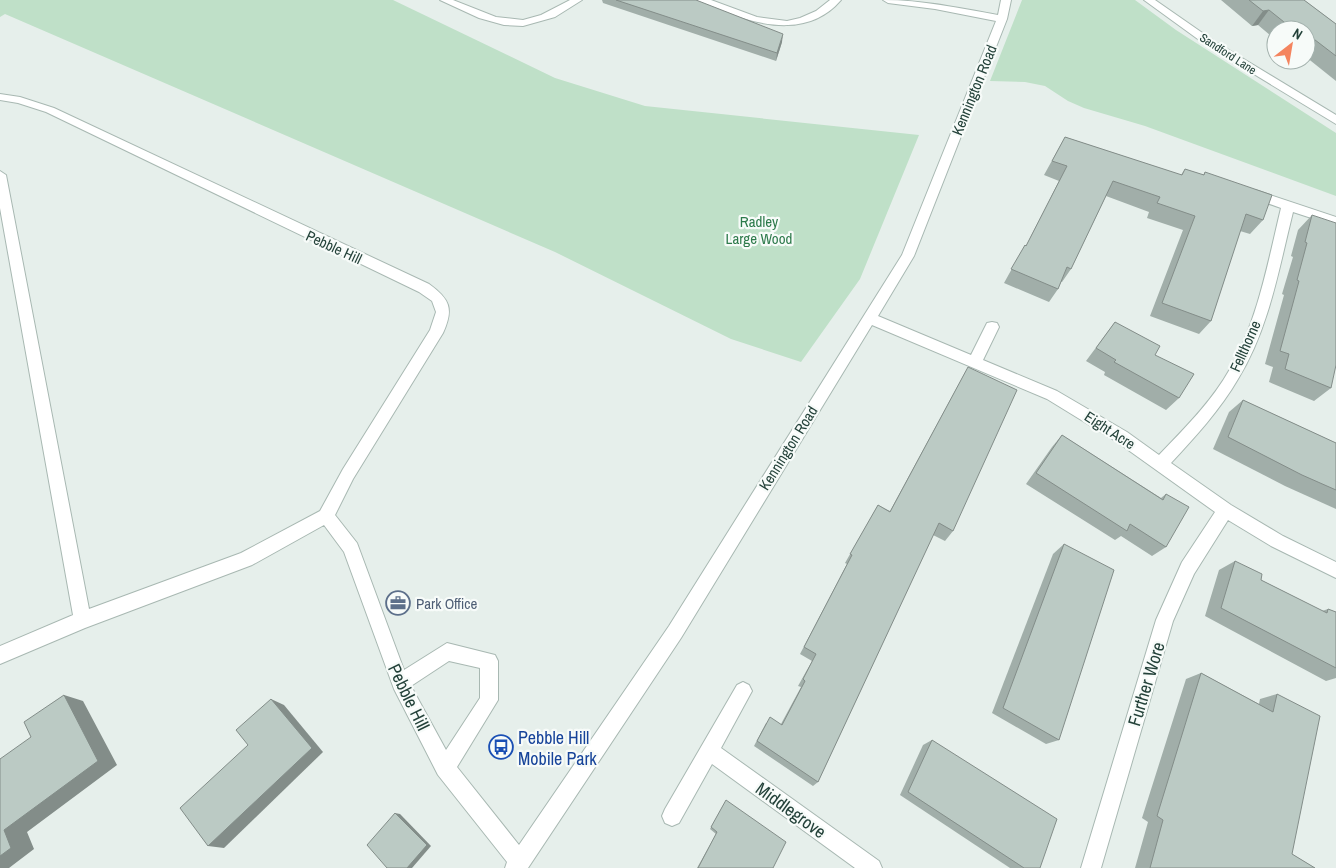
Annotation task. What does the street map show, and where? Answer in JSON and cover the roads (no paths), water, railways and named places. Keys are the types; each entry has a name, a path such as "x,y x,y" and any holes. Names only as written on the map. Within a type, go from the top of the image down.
{"street":[{"path":"445,0 483,16 522,23 541,19 577,0"},
{"path":"702,0 760,21 778,25 798,24 811,19 823,12 836,0"},
{"path":"888,0 935,6 1002,19"},
{"name":"Kennington Road","path":"518,865 675,632 908,256 1002,19 1006,0"},
{"name":"Sandford Lane","path":"1149,0 1210,43 1336,120"},
{"name":"Pebble Hill","path":"0,97 20,100 50,110 231,198 424,288 438,298 443,308 442,321 348,474 326,516 350,548 400,683 445,768 518,865"},
{"path":"0,175 82,620"},
{"path":"1239,189 1336,222"},
{"name":"Fellthorne","path":"1160,464 1210,409 1242,360 1262,307 1288,206"},
{"name":"Eight Acre","path":"869,318 1052,395 1086,414 1225,510 1277,541 1336,570"},
{"path":"975,362 992,327"},
{"name":"Further Wore","path":"1091,868 1165,620 1188,568 1225,510"},
{"path":"0,655 82,620 246,558 326,516"},
{"path":"400,683 447,652 489,661 489,700 445,768"},
{"path":"672,816 743,691"},
{"name":"Middlegrove","path":"709,751 872,868"}],"place":[{"name":"Park Office","path":"398,603"},
{"name":"Pebble Hill Mobile Park","path":"501,747"}],"park label":[{"name":"Radley Large Wood","path":"759,230"}]}
